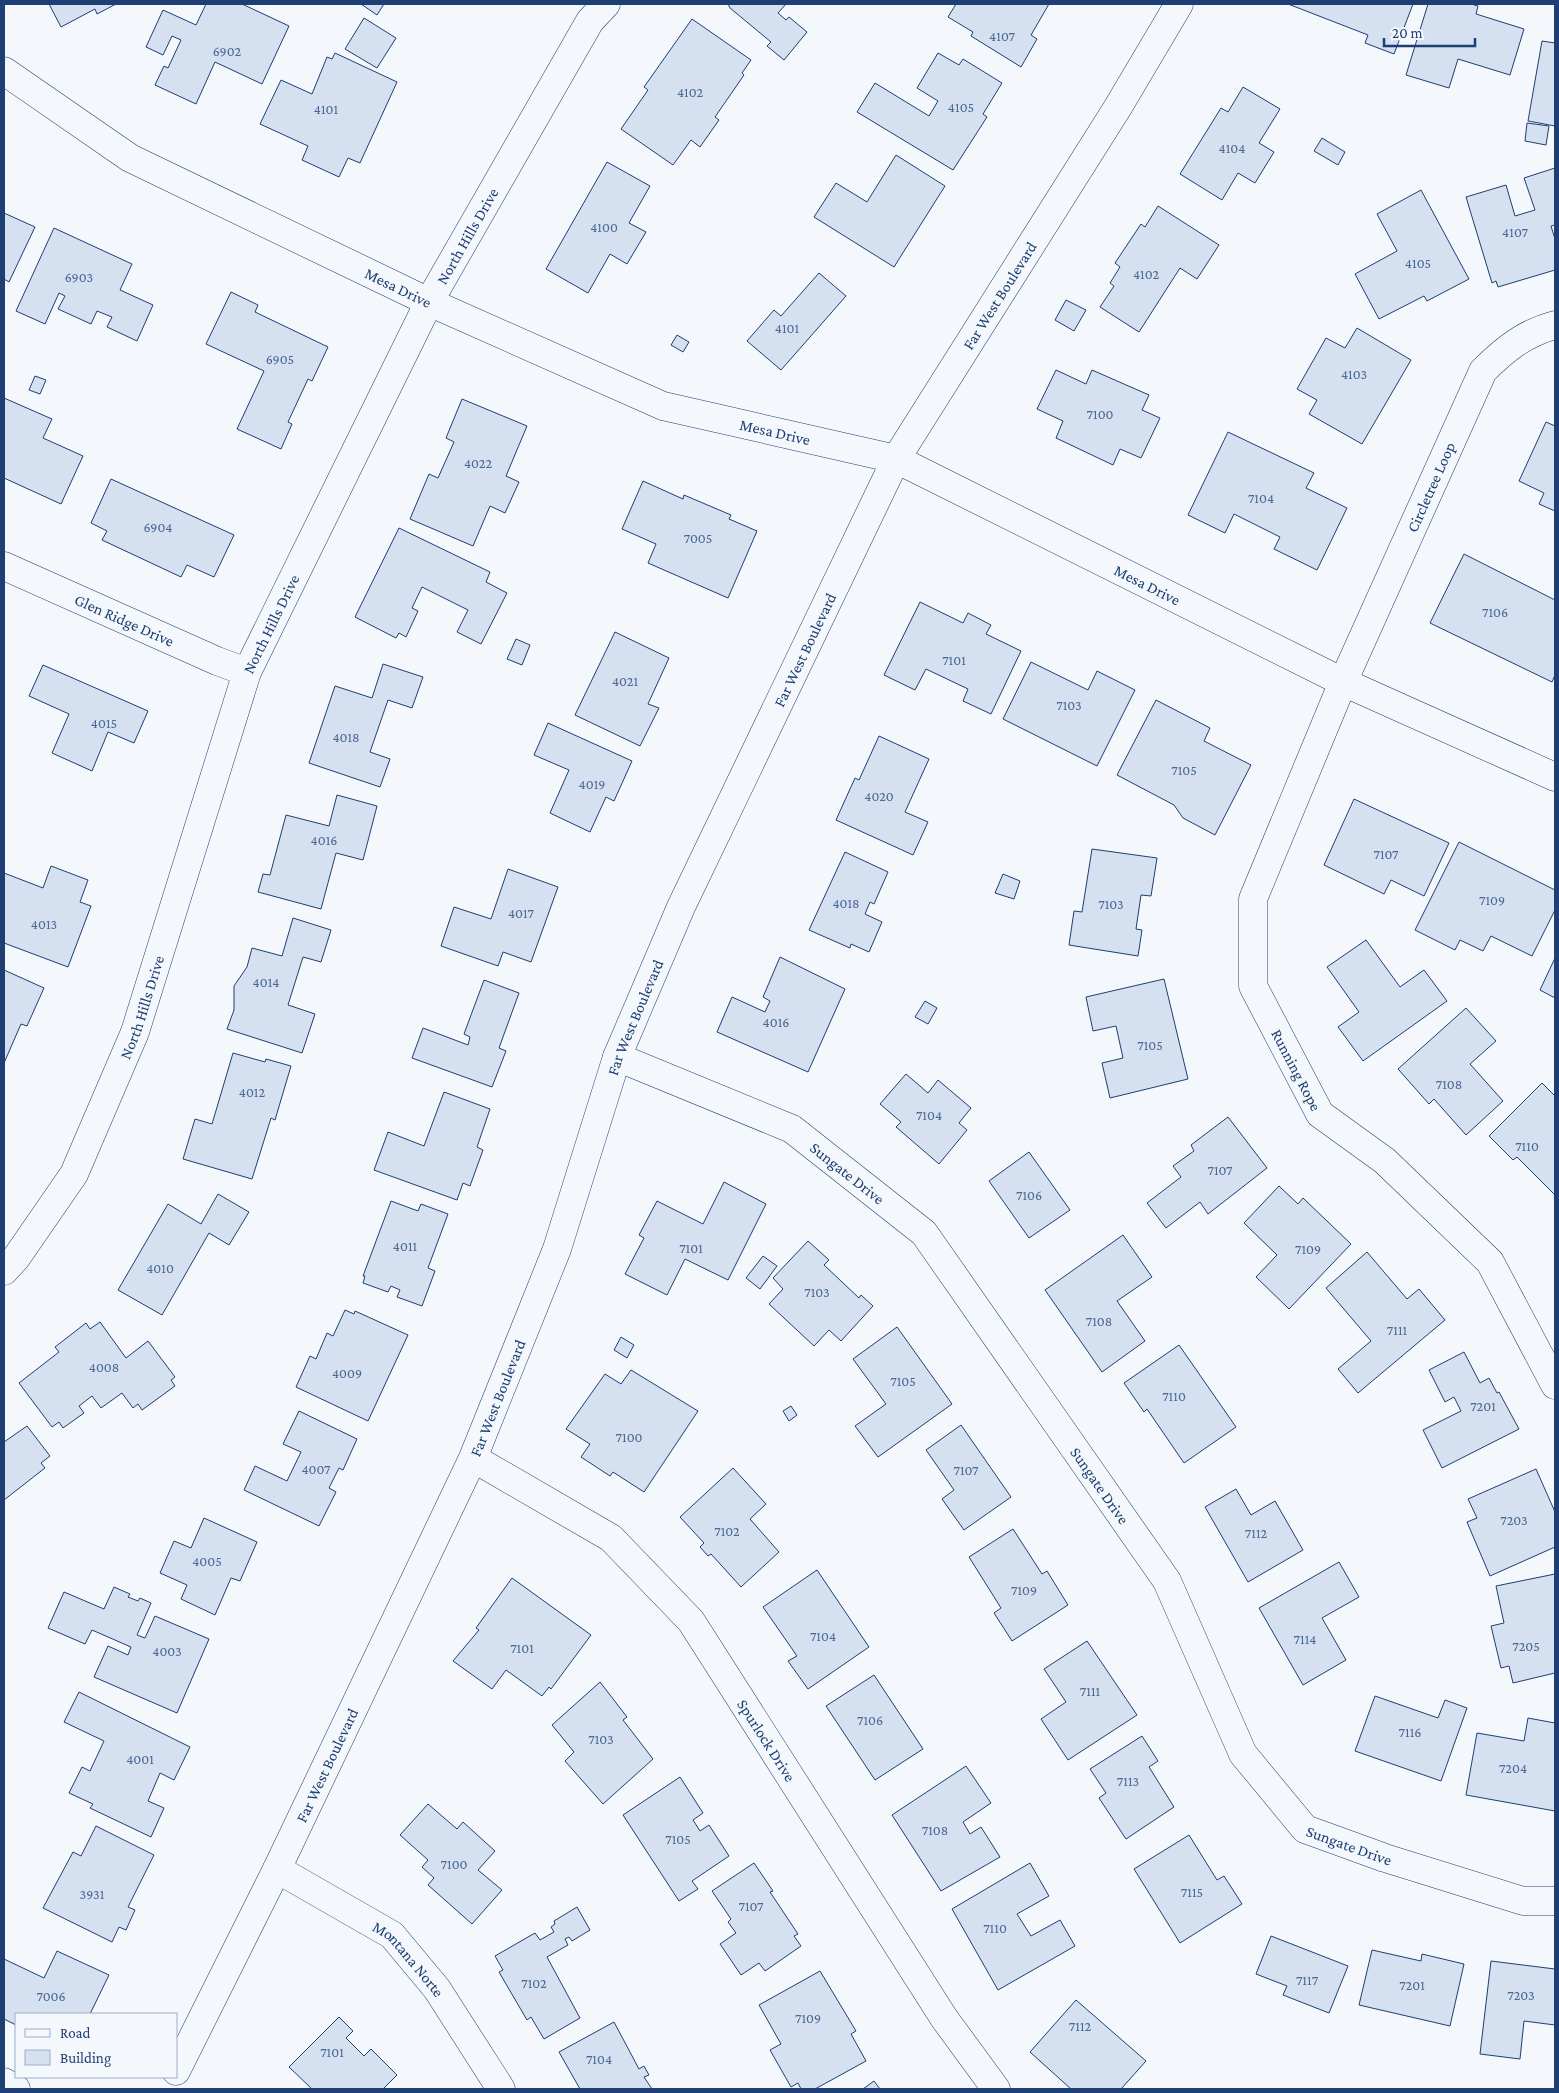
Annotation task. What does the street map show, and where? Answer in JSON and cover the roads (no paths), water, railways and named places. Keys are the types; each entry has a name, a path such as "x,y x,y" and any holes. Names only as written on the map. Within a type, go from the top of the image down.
{"street":[{"name":"North Hills Drive","path":"4,1271 16,1258 74,1174 135,1032 247,672 429,302 590,21 606,4"},
{"name":"Far West Boulevard","path":"178,2067 276,1869 472,1458 557,1249 617,1057 681,907 896,459 1118,107 1179,4"},
{"name":"Mesa Drive","path":"4,71 130,158 429,302 663,406 896,459 1342,682 1555,778"},
{"name":"Circletree Loop","path":"1342,682 1483,371 1505,349 1535,330 1555,326"},
{"name":"Glen Ridge Drive","path":"4,566 217,661 247,672"},
{"name":"Running Rope","path":"1342,682 1253,899 1252,986 1320,1114 1386,1160 1490,1262 1555,1385"},
{"name":"Sungate Drive","path":"617,1057 792,1129 924,1233 1167,1581 1243,1754 1305,1829 1385,1858 1522,1901 1555,1900"},
{"name":"Spurlock Drive","path":"472,1458 611,1538 691,1620 944,2018 996,2089"},
{"name":"Montana Norte","path":"276,1869 392,1935 437,1988 501,2089"},
{"path":"167,2089 173,2078"},
{"path":"4,2082 16,2089"}]}
